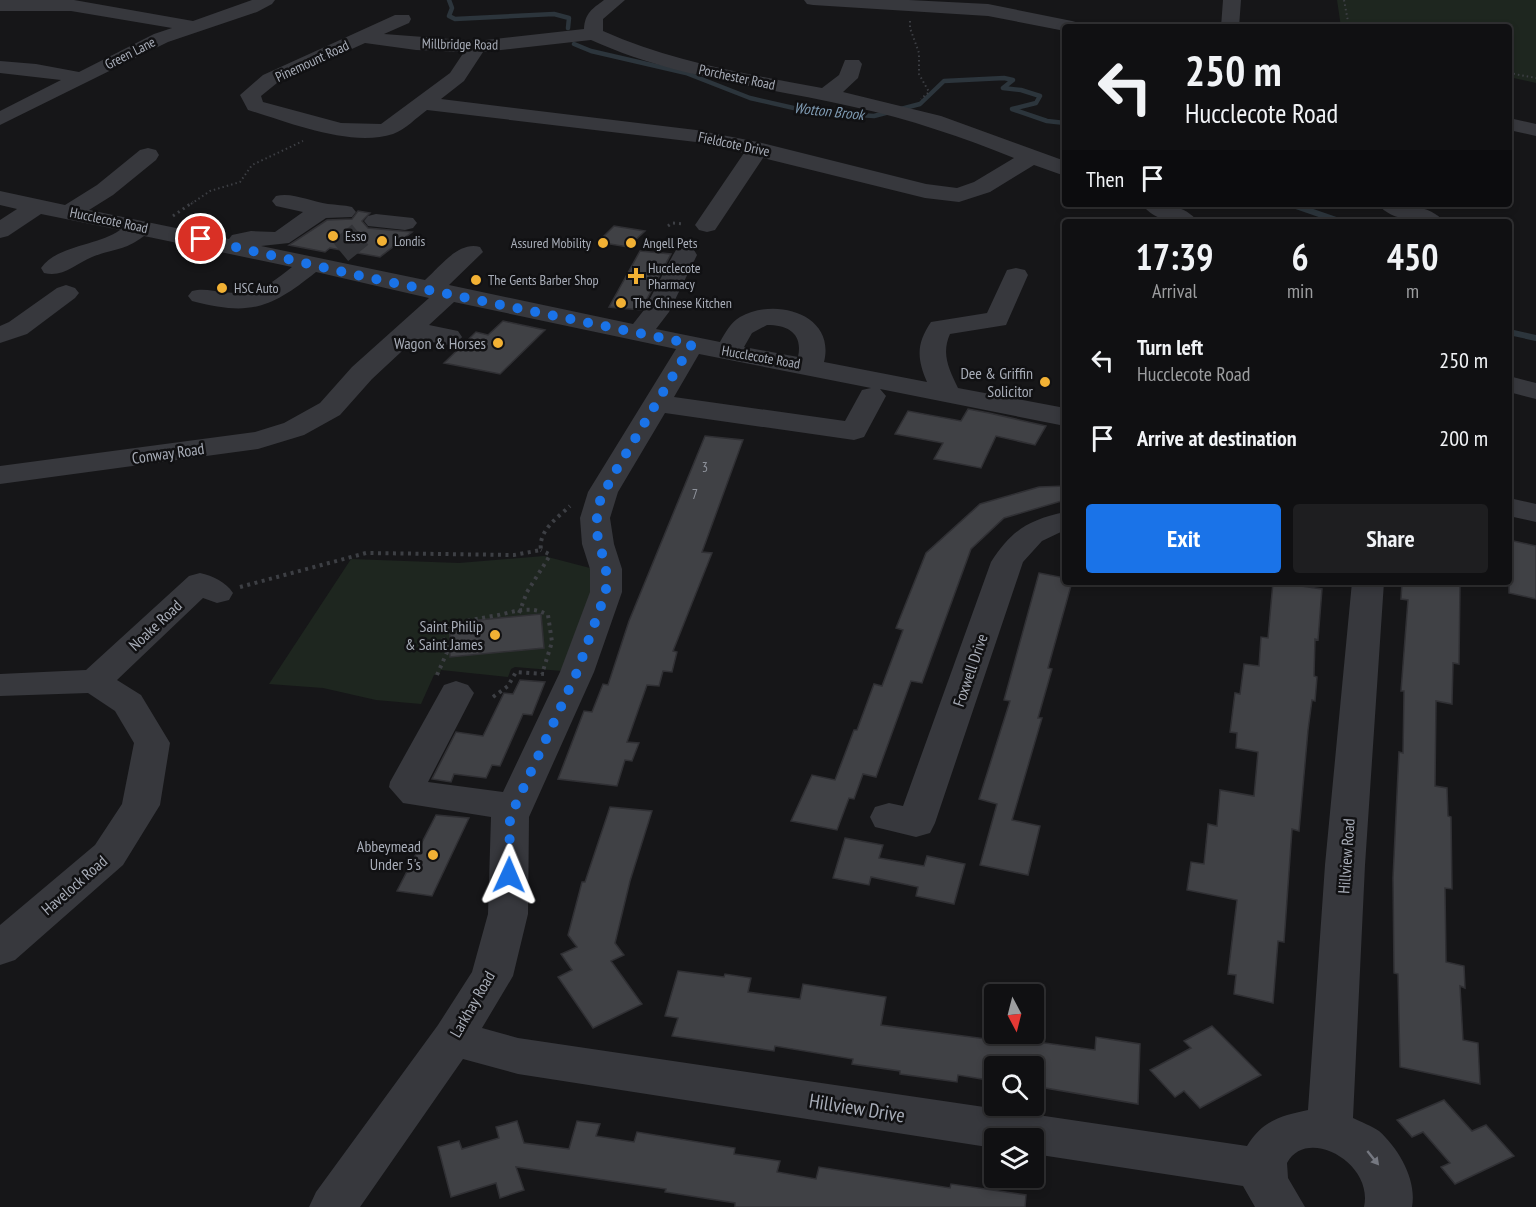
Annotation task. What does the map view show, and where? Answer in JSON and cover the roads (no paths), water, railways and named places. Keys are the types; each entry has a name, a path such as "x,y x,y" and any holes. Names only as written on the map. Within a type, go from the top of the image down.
{"street":[{"name":"Green Lane","path":"0,119 161,38 250,8 266,0"},
{"path":"593,34 594,17 616,0"},
{"path":"813,0 1010,13 1062,25"},
{"path":"1010,13 1025,0"},
{"path":"1230,24 1232,0"},
{"path":"0,5 76,2 192,27"},
{"name":"Pinemount Road","path":"402,19 270,79 250,95 255,106 380,140 388,129 457,77 477,48"},
{"name":"Millbridge Road","path":"363,37 416,44 477,48 593,34"},
{"name":"Porchester Road","path":"593,34 621,48 681,65 893,109 958,129 1062,168"},
{"path":"825,96 848,78 852,64"},
{"path":"0,67 36,70 81,78"},
{"name":"Fieldcote Drive","path":"423,103 696,136 758,149 925,191 959,195 982,187 1031,157"},
{"path":"1512,125 1536,129"},
{"path":"707,225 758,149"},
{"path":"69,212 105,190 148,155"},
{"name":"Hucclecote Road","path":"0,198 69,212 152,224 230,246 365,277 439,292 484,296 568,313 639,333 728,352 1062,416"},
{"path":"230,246 249,238 284,236 334,211 284,201"},
{"path":"0,231 36,206"},
{"path":"1159,207 1181,219"},
{"path":"1397,207 1425,219"},
{"path":"371,222 405,224"},
{"path":"0,335 18,328 60,286 83,252 118,243 152,224"},
{"path":"272,238 287,247 340,254 363,264 368,272 365,277"},
{"name":"Conway Road","path":"0,475 258,440 294,429 330,409 362,373 410,330 471,252"},
{"path":"639,333 656,312 685,255"},
{"path":"201,296 239,302 256,302 269,297 311,264"},
{"path":"946,393 932,359 930,344 940,328 997,318 1016,275"},
{"path":"728,352 744,326 751,321 762,318 788,319 796,321 810,334 813,350 809,366"},
{"path":"410,330 449,337"},
{"name":"Larkhay Road","path":"333,1207 453,1038 492,976 508,914 510,817 577,672 606,592 608,581 598,544 595,518 600,498 692,344"},
{"path":"1512,385 1536,391"},
{"path":"657,403 854,431 872,396"},
{"path":"1512,508 1536,513"},
{"name":"Foxwell Drive","path":"915,822 1007,562 1024,539 1047,526 1062,522"},
{"name":"Noake Road","path":"95,681 199,584"},
{"name":"Hillview Road","path":"1330,1130 1345,865 1368,585"},
{"path":"0,685 95,681"},
{"name":"Havelock Road","path":"0,949 109,855 141,805 152,742 128,703 95,681"},
{"path":"446,684 408,787 416,794 514,807"},
{"name":"Hillview Drive","path":"453,1038 518,1056 1272,1188"},
{"path":"1272,1188 1265,1157 1273,1143 1283,1135 1299,1129 1330,1130 1348,1137 1365,1148 1376,1160 1387,1178 1390,1206"}],"waterway":[{"name":"Wotton Brook","path":"449,0 452,8 449,16 455,19 554,14 569,18 568,28"},
{"name":"Wotton Brook","path":"574,44 591,51 686,73 750,98 811,112 874,116 920,104 944,81 1004,78 1013,80 1003,88 1021,90 1040,96 1036,103 1012,109 1047,121 1062,123"},
{"name":"Wotton Brook","path":"1299,207 1333,219"},
{"name":"Wotton Brook","path":"1512,333 1536,338"}],"tunnel":[{"path":"340,251 366,230"}],"place":[{"name":"Esso","path":"333,236"},
{"name":"Londis","path":"382,241"},
{"name":"Assured Mobility","path":"603,243"},
{"name":"Angell Pets","path":"631,243"},
{"name":"Hucclecote Pharmacy","path":"636,276"},
{"name":"The Gents Barber Shop","path":"476,280"},
{"name":"HSC Auto","path":"222,288"},
{"name":"The Chinese Kitchen","path":"621,303"},
{"name":"Wagon & Horses","path":"498,343"},
{"name":"Dee & Griffin Solicitor","path":"1045,382"},
{"name":"Saint Philip & Saint James","path":"495,635"},
{"name":"Abbeymead Under 5's","path":"433,855"}]}
